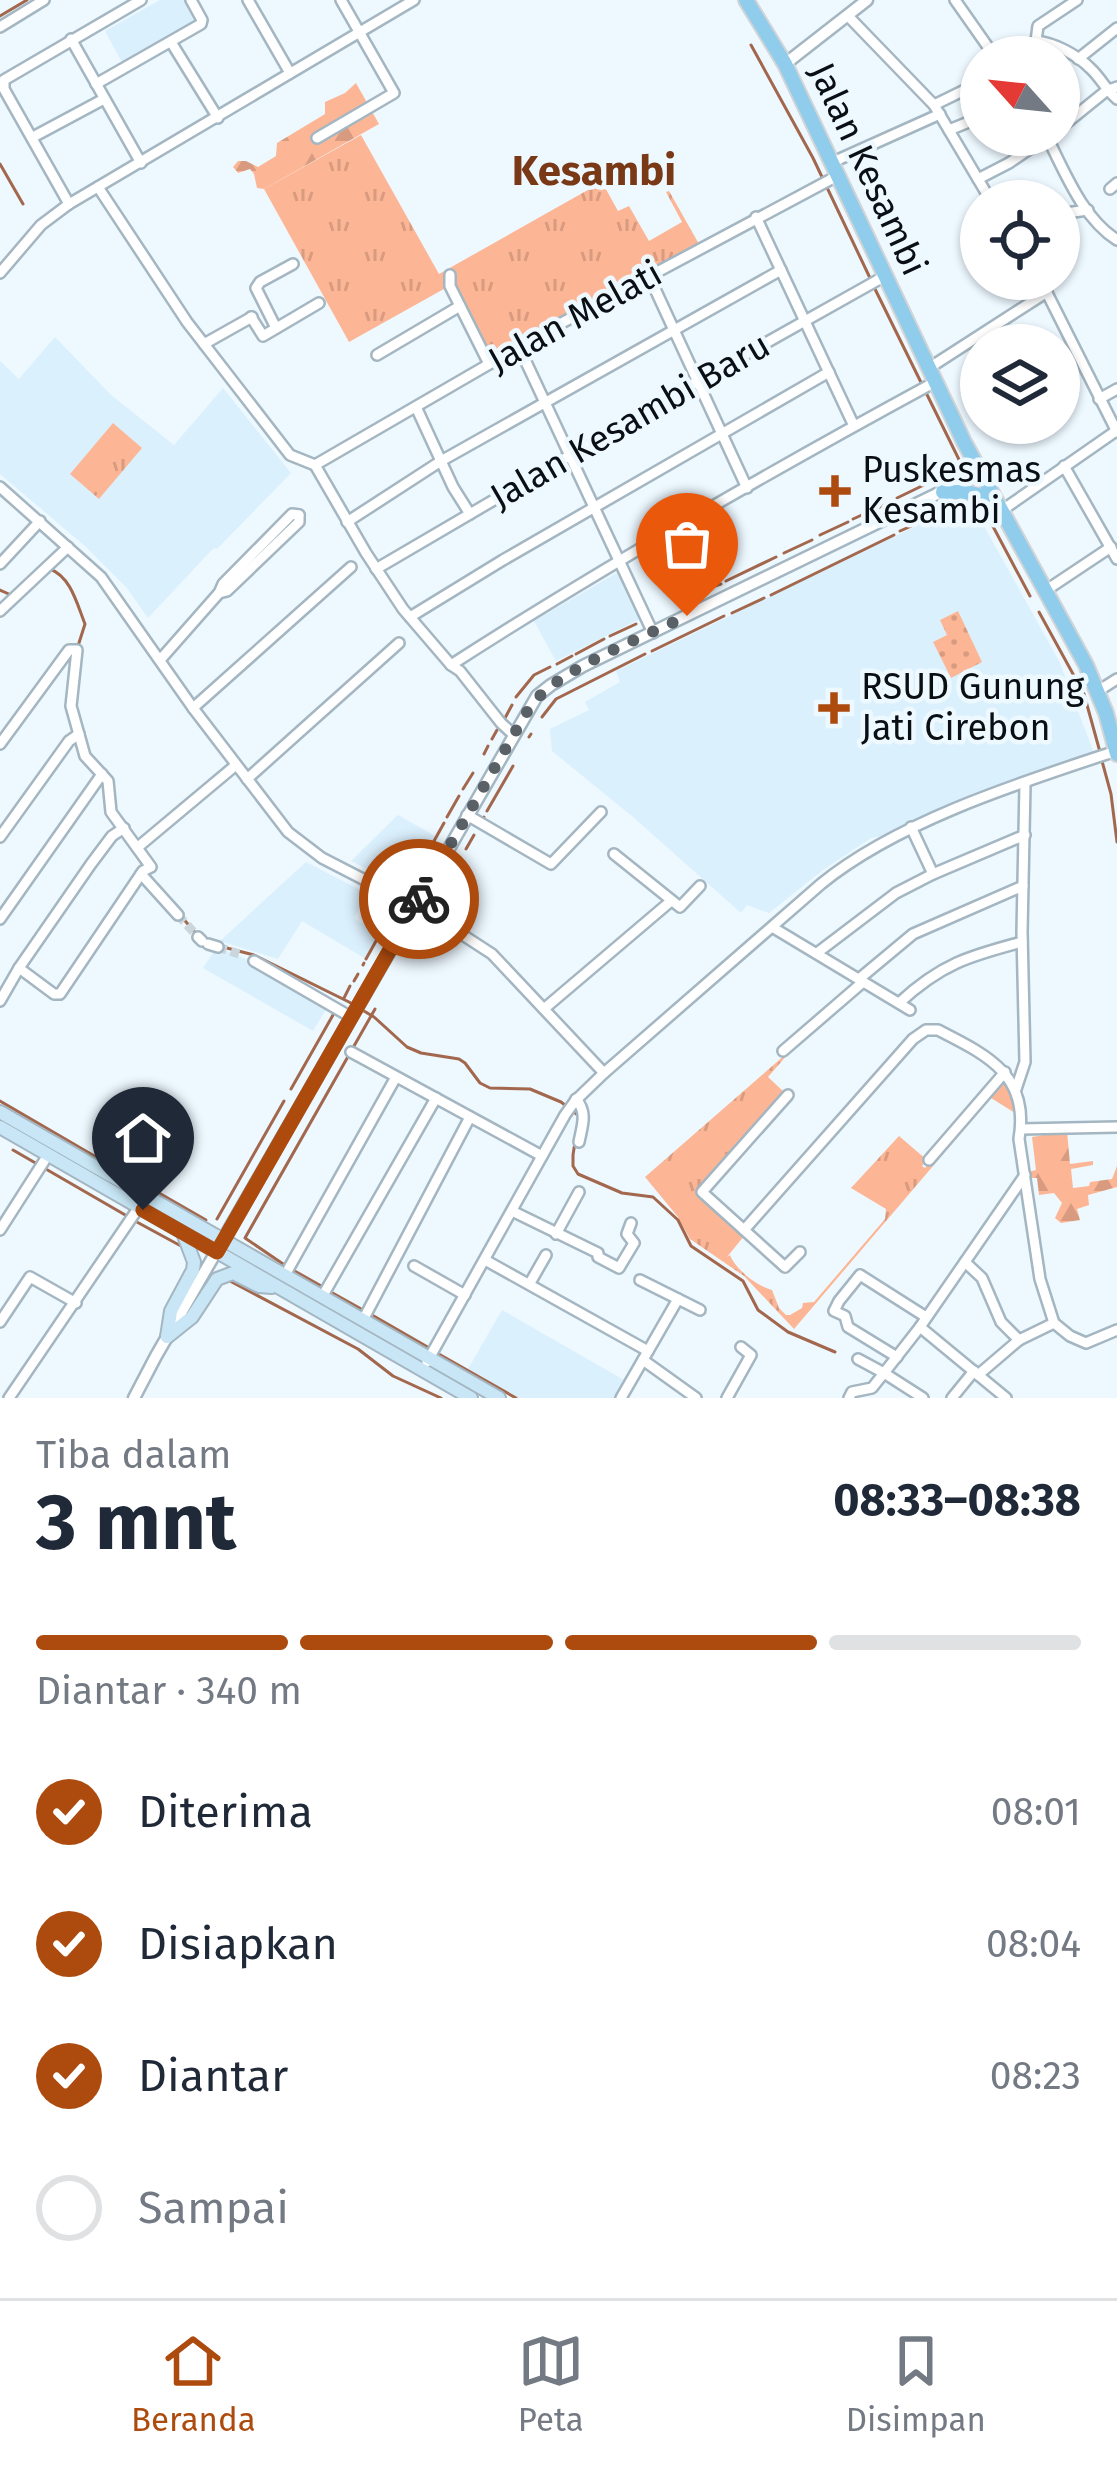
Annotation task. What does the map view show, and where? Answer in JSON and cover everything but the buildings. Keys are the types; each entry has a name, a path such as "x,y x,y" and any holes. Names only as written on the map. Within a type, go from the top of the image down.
{"main road":[{"name":"Jalan Kesambi","path":"746,0 785,64 878,280 931,379 981,490 1045,591 1098,691 1109,754"},
{"path":"944,492 981,490"},
{"path":"0,1112 426,1364"},
{"path":"0,1127 44,1162 184,1236 220,1246"},
{"path":"167,1337 171,1311 193,1270 193,1255 184,1236"},
{"path":"167,1337 192,1316 218,1280 232,1273 259,1286 282,1281 363,1320 467,1393 500,1398"}],"street":[{"path":"0,27 44,0"},
{"path":"69,204 4,88 4,80 141,0"},
{"path":"96,83 202,23 191,0"},
{"path":"248,0 290,73"},
{"path":"317,138 393,95 341,0"},
{"path":"0,274 41,226 69,204 414,0"},
{"path":"785,64 867,0"},
{"path":"1036,36 1036,27 1077,0"},
{"path":"961,2 982,36"},
{"path":"848,16 937,110 978,179 1019,156"},
{"path":"1080,57 1117,28"},
{"path":"71,39 141,163"},
{"path":"171,42 218,118"},
{"path":"1080,60 1117,99"},
{"path":"0,64 8,76"},
{"path":"1080,113 1112,89"},
{"name":"Jalan Melati","path":"315,465 830,175 960,95"},
{"path":"33,137 104,98"},
{"path":"950,130 960,126"},
{"path":"1059,156 1097,225 1117,240"},
{"path":"98,187 204,344 290,455 315,465 410,617 514,735"},
{"path":"1080,211 1088,210"},
{"path":"756,217 854,426"},
{"path":"0,250 10,261"},
{"path":"276,328 256,292 257,284 293,264"},
{"path":"347,522 441,461 781,270"},
{"path":"451,275 449,283 489,364"},
{"path":"649,276 747,488"},
{"name":"Jalan Kesambi Baru","path":"376,568 878,280"},
{"path":"451,665 619,562 913,394 1036,300"},
{"path":"981,490 1064,466 1117,432 1051,300"},
{"path":"251,317 261,336 319,303"},
{"path":"377,355 460,306"},
{"path":"204,344 266,309"},
{"path":"519,347 653,633"},
{"path":"410,617 829,372"},
{"path":"1099,399 1117,389"},
{"path":"416,407 470,514"},
{"path":"1064,466 1117,559"},
{"path":"0,487 101,577 288,832 322,858 415,905 493,955 604,1073"},
{"path":"134,1398 220,1246 346,1050 352,1016 542,691 562,677 944,492"},
{"path":"160,660 223,584 292,514 299,515 299,523 227,591 219,593"},
{"path":"0,564 40,521"},
{"path":"0,610 68,547"},
{"path":"1045,591 1111,547"},
{"path":"193,707 351,567"},
{"path":"247,779 399,643"},
{"path":"0,744 69,650 76,650 71,706 77,735 87,760 108,781 111,812 151,866 61,994 19,968"},
{"path":"1098,691 1117,680"},
{"path":"0,837 77,735"},
{"path":"426,1364 566,1115 604,1073 829,877 879,844 911,827 1109,754"},
{"path":"138,847 236,765"},
{"path":"0,919 102,774"},
{"path":"1015,1091 1024,1062 1025,784"},
{"path":"467,815 551,864 601,812"},
{"path":"911,827 933,874"},
{"path":"0,1000 91,864 121,829"},
{"path":"817,953 885,901 933,874 1025,836"},
{"path":"614,854 680,908 700,886"},
{"path":"145,871 178,914"},
{"path":"783,1051 913,934 1023,886"},
{"path":"545,1008 671,901"},
{"path":"772,927 910,1010"},
{"path":"899,1003 945,967 1022,942"},
{"path":"254,961 352,1016"},
{"path":"744,1230 920,1033 942,1031 1012,1081 1040,1279 1054,1323 1086,1343 1117,1330"},
{"path":"346,1050 542,1156"},
{"path":"929,1160 1005,1072"},
{"path":"282,1281 397,1077"},
{"path":"788,1095 702,1192 786,1267 800,1252"},
{"path":"322,1297 436,1098"},
{"path":"576,1100 584,1117 579,1142"},
{"path":"363,1320 470,1117"},
{"path":"1021,1129 1117,1127"},
{"path":"0,1230 44,1162"},
{"path":"849,1398 852,1392 872,1388 897,1358 1024,1174"},
{"path":"556,1234 579,1192"},
{"path":"9,1398 137,1210"},
{"path":"512,1211 619,1268 634,1243 627,1235 632,1223"},
{"path":"530,1283 546,1255"},
{"path":"485,1260 645,1355 696,1398"},
{"path":"965,1262 982,1279 1001,1322 1018,1340"},
{"path":"414,1266 465,1295"},
{"path":"897,1358 848,1327 845,1316 835,1311 838,1300 860,1275 923,1322 1006,1398"},
{"path":"0,1322 30,1277 76,1303"},
{"path":"640,1280 700,1310"},
{"path":"621,1398 679,1299"},
{"path":"952,1398 1018,1340 1054,1323"},
{"path":"727,1398 751,1355 741,1347"},
{"path":"858,1359 922,1398"}],"shaded area":[{"path":"160,0 190,0 202,22 124,66 105,31"},
{"path":"55,337 111,395 174,445 223,388 291,473 148,618 127,588 85,546 0,474 0,361 19,379"},
{"name":"RSUD Gunung Jati Cirebon","path":"964,503 974,508 1059,661 1094,753 871,838 769,913 747,905 741,913 552,751 550,729 589,710 585,702 620,682 616,671"},
{"path":"620,571 642,618 556,661 534,621"},
{"path":"398,815 435,836 406,888 351,861"},
{"path":"306,862 368,894 354,918 380,934 366,959 302,921 278,959 220,941"},
{"path":"222,949 328,1006 313,1031 203,968 215,950"},
{"path":"502,1310 624,1380 614,1398 519,1398 468,1369"}],"green space":[{"path":"356,83 379,124 264,189 257,188 250,169 238,173 233,167 246,161 258,167 276,156 277,143 325,114 325,102"},
{"path":"361,135 439,274 602,182 618,211 629,206 649,241 682,222 669,191 699,244 493,359 451,285 349,342 264,189"},
{"path":"113,423 142,448 99,499 70,474"},
{"path":"958,611 982,662 951,678 933,642 947,635 940,620"},
{"path":"794,1047 768,1077 784,1092 697,1192 744,1236 727,1257 753,1281 772,1290 786,1315 803,1303 814,1302 885,1219 886,1209 851,1188 899,1136 927,1160 925,1168 1002,1083 1009,1088 1015,1113 991,1098 794,1329 744,1276 690,1239 645,1177"},
{"path":"1067,1131 1070,1164 1093,1161 1093,1165 1071,1169 1073,1188 1112,1179 1117,1166 1117,1187 1088,1195 1089,1205 1077,1209 1080,1220 1061,1223 1055,1218 1062,1203 1054,1193 1039,1195 1037,1178 1029,1178 1028,1172 1036,1170 1032,1137"}],"waterway":[{"path":"0,16 27,0"},
{"path":"751,45 813,158 870,278"},
{"path":"0,164 23,204"},
{"path":"874,287 973,488"},
{"path":"897,498 928,483"},
{"path":"980,502 1030,596"},
{"path":"871,511 884,505"},
{"path":"900,531 957,506 982,509"},
{"path":"853,519 864,514"},
{"path":"820,535 848,522"},
{"path":"771,595 894,535"},
{"path":"784,553 812,540"},
{"path":"726,581 776,557"},
{"path":"50,569 68,585 85,624 78,646"},
{"path":"715,586 721,584"},
{"path":"690,599 709,589"},
{"path":"0,590 13,593"},
{"path":"732,613 764,598"},
{"path":"1039,612 1084,694 1100,752"},
{"path":"652,651 724,616"},
{"path":"610,636 636,624"},
{"path":"576,654 604,639"},
{"path":"542,717 556,699 645,654"},
{"path":"557,664 572,656"},
{"path":"516,697 534,675 550,667"},
{"path":"67,705 69,679"},
{"path":"505,718 512,705"},
{"path":"492,739 497,730"},
{"path":"484,754 488,746"},
{"path":"1102,761 1117,842"},
{"path":"487,811 513,766"},
{"path":"463,789 473,773"},
{"path":"447,817 459,796"},
{"path":"429,850 444,823"},
{"path":"114,824 143,865"},
{"path":"466,849 474,835"},
{"path":"407,887 420,865"},
{"path":"446,885 450,879"},
{"path":"432,910 443,891"},
{"path":"385,927 397,904"},
{"path":"181,916 198,936"},
{"path":"413,945 428,919"},
{"path":"381,934 383,930"},
{"path":"366,959 376,941"},
{"path":"223,947 254,955 349,1002 407,1047 459,1059 490,1088 530,1089 561,1102 579,1116 573,1155 578,1174 622,1193 653,1197 678,1220 691,1246 743,1281 758,1310 788,1332 835,1352"},
{"path":"354,981 358,974"},
{"path":"344,998 350,986"},
{"path":"286,1266 245,1238 375,1009"},
{"path":"291,1089 333,1015"},
{"path":"0,1101 139,1182"},
{"path":"217,1219 284,1101"},
{"path":"13,1150 127,1216"},
{"path":"152,1189 206,1220"},
{"path":"135,1221 181,1246"},
{"path":"291,1269 323,1287"},
{"path":"228,1280 358,1349 393,1376 441,1398"},
{"path":"329,1291 363,1310"},
{"path":"372,1315 431,1349"},
{"path":"437,1353 516,1398"}],"tunnel":[{"path":"178,915 198,937"},
{"path":"218,947 239,954"}],"way so far":[{"path":"419,899 542,691 687,616"}],"place":[{"name":"Puskesmas Kesambi","path":"835,491"},
{"name":"RSUD Gunung Jati Cirebon","path":"834,708"}],"district":[{"name":"Kesambi","path":"594,171"}],"route":[{"path":"143,1210 217,1252 419,899"}]}
